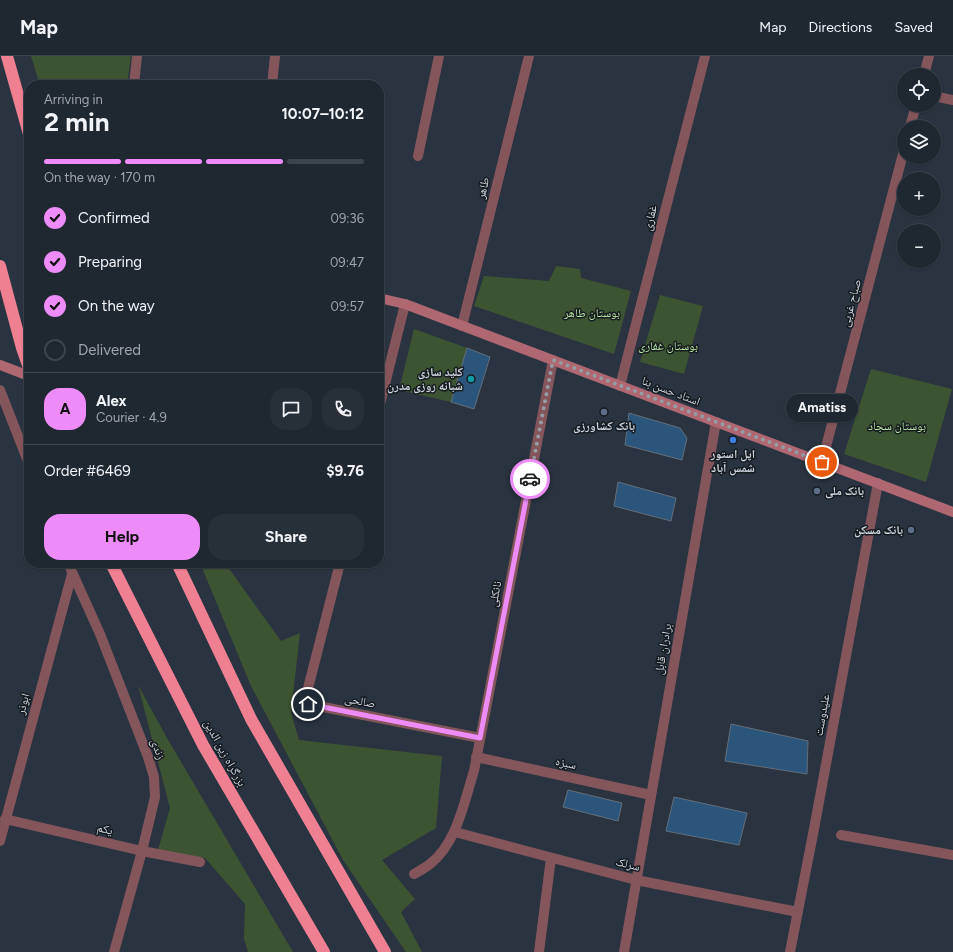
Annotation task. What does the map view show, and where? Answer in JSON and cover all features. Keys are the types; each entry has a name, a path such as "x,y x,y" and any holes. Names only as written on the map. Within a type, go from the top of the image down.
{"highway":[{"path":"7,56 24,116"},
{"path":"0,266 24,350"},
{"name":"بزرگراه زین الدین","path":"114,568 203,745 324,952"},
{"path":"179,568 251,719 385,952"}],"main road":[{"name":"استاد حسن بنا","path":"384,299 405,304 953,512"},
{"path":"0,365 24,374"}],"street":[{"path":"135,80 137,56"},
{"path":"273,80 275,56"},
{"path":"418,156 439,56"},
{"name":"طاهر","path":"462,326 529,56"},
{"name":"غفاری","path":"620,386 705,56"},
{"path":"926,68 929,56"},
{"path":"941,97 953,100"},
{"name":"صباح غربی","path":"822,462 900,164"},
{"path":"384,388 405,304"},
{"name":"نانکلی","path":"414,874 430,864 455,832 474,771 553,360"},
{"path":"0,390 24,451"},
{"name":"برادران قابل","path":"624,952 716,422"},
{"name":"علیدوست","path":"790,952 878,483"},
{"name":"زندی","path":"70,568 100,634 154,776 155,797 142,851 114,952"},
{"name":"صالحی","path":"339,568 305,700 306,703 480,738"},
{"name":"ابوذر","path":"0,841 72,574"},
{"name":"سبزه","path":"476,757 651,795"},
{"name":"یکم","path":"5,819 142,851 200,862"},
{"name":"سرلک","path":"455,832 636,880 798,912"},
{"path":"841,835 953,855"},
{"path":"539,952 551,858"}],"green space":[{"path":"31,56 131,56 128,80 38,80"},
{"name":"بوستان طاهر","path":"556,266 580,269 581,278 631,291 614,354 474,306 484,276 549,281"},
{"name":"بوستان غفاری","path":"660,295 703,306 684,374 640,362"},
{"path":"414,329 467,348 451,402 399,390"},
{"name":"بوستان سجاد","path":"871,369 952,389 926,482 844,454"},
{"path":"202,568 229,568 281,641 300,633 291,713 299,740 442,756 436,828 382,860 415,899 401,912 422,952 406,952 343,860 251,686"},
{"path":"138,685 167,738 293,952 248,952 244,939 245,904 205,858 158,850 170,808"}],"building":[{"name":"کلید سازی شبانه روزی مدرن","path":"467,348 490,357 474,409 451,402"},
{"path":"629,413 680,428 687,438 682,460 625,445"},
{"path":"618,482 676,498 671,521 614,506"},
{"path":"731,724 808,741 807,774 725,761"},
{"path":"568,790 622,803 618,821 563,807"},
{"path":"674,797 747,813 739,845 666,831"}],"way so far":[{"path":"530,479 553,360 822,462"}],"place":[{"name":"کلید سازی شبانه روزی مدرن","path":"471,379"},
{"name":"بانک کشاورزی","path":"604,412"},
{"name":"اپل استور شمس آباد","path":"733,440"},
{"name":"Amatiss","path":"822,462"},
{"name":"بانک ملی","path":"817,491"},
{"name":"بانک مسکن","path":"911,530"}],"route":[{"path":"308,704 480,738 530,479"}]}
